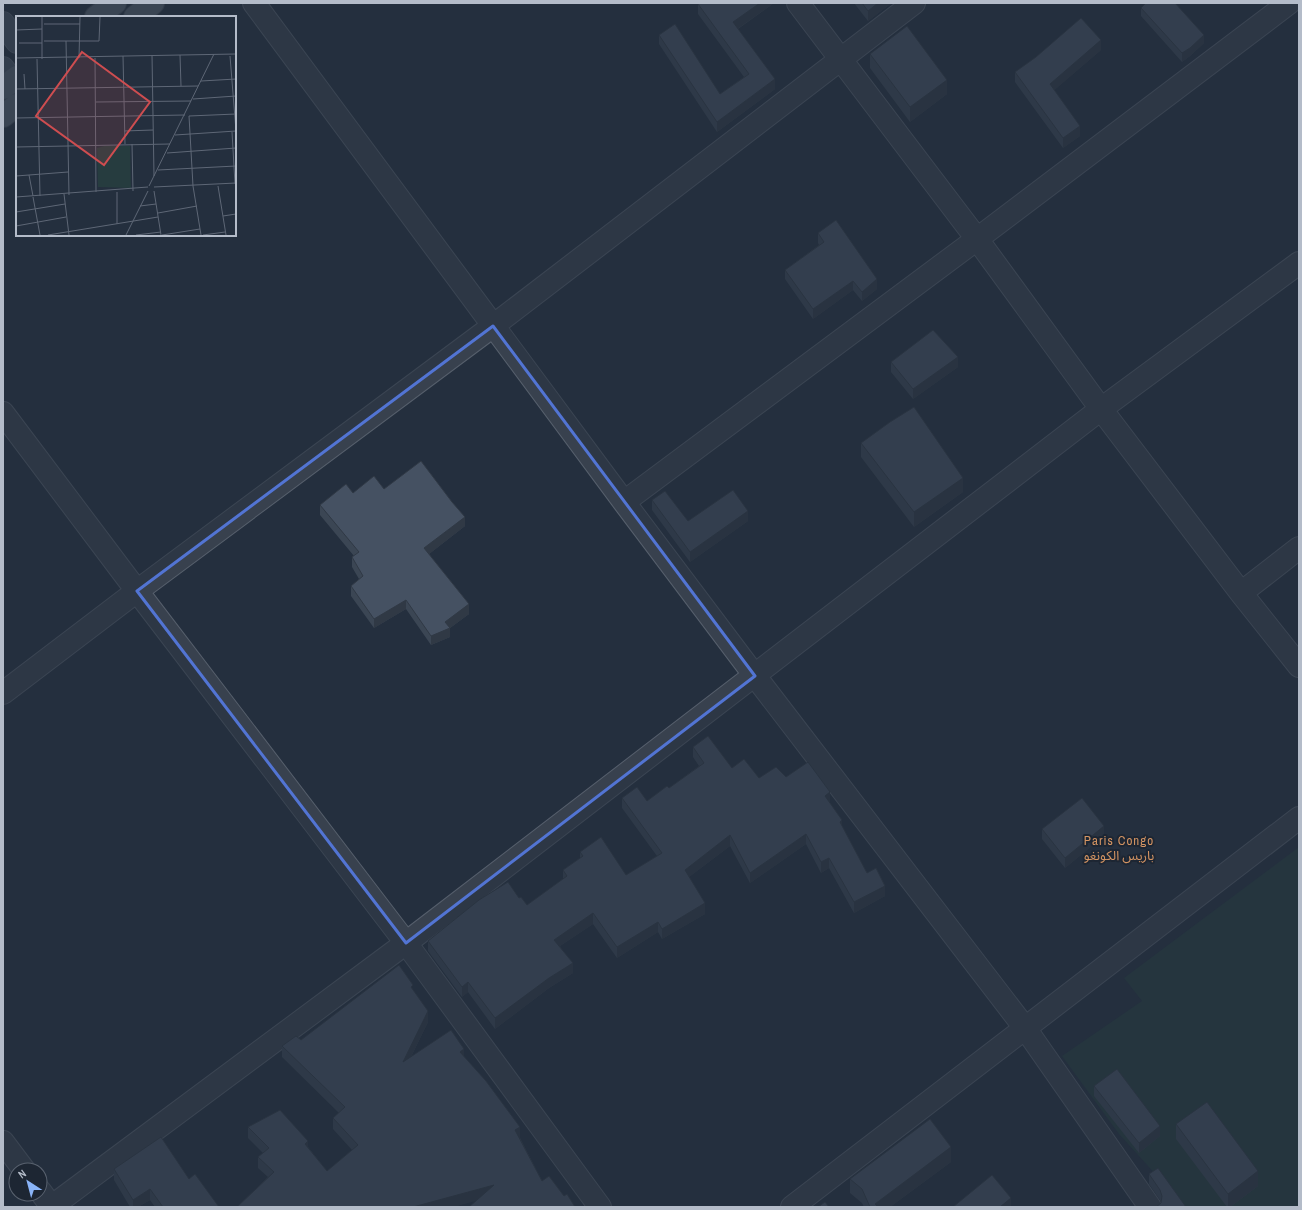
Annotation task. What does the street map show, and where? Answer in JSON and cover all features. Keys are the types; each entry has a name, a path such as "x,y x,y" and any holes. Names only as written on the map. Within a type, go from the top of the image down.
{"main road":[{"path":"97,16 115,3"},
{"path":"136,16 153,3"},
{"path":"3,116 16,106"}],"street":[{"path":"254,3 624,502 755,676 1025,1028 1150,1207"},
{"path":"798,3 977,239 1102,409 1241,593 1299,666"},
{"path":"3,693 137,591 493,326 914,3"},
{"path":"624,502 977,239 1289,3"},
{"path":"3,23 16,41"},
{"path":"52,1207 406,943 1102,409 1299,263"},
{"path":"3,413 406,943 600,1207"},
{"path":"1241,593 1299,548"},
{"path":"792,1207 1299,818"},
{"path":"3,1142 18,1162"}],"highlighted area":[{"path":"493,326 755,676 406,943 137,591"}],"green space":[{"path":"1299,847 1299,1207 1180,1207 1158,1177 1119,1134 1062,1056 1142,1001 1124,978"}],"building":[{"path":"760,3 733,22 775,79 717,122 659,35 675,24 720,94 749,74 698,4"},
{"path":"862,3 878,3 868,11"},
{"path":"1146,3 1175,3 1204,35 1182,53 1141,8"},
{"path":"1081,18 1101,40 1050,84 1080,126 1063,138 1015,72 1036,57"},
{"path":"907,26 947,80 910,107 870,54"},
{"path":"836,220 877,279 862,292 853,281 813,309 785,270 824,242 818,233"},
{"path":"933,330 958,357 913,389 891,362"},
{"path":"914,407 963,478 914,512 861,443"},
{"path":"421,461 465,517 424,548 469,604 445,622 450,628 431,636 406,600 374,619 351,586 363,576 352,557 359,552 320,505 346,484 353,493 374,476 384,489"},
{"path":"733,490 748,511 690,552 652,500 665,491 688,521"},
{"path":"708,736 732,768 744,759 759,778 776,767 786,777 808,762 830,792 825,796 842,820 840,822 867,873 876,868 885,886 854,902 829,858 821,862 806,834 750,873 730,835 685,870 705,903 662,929 658,922 617,947 593,913 554,940 573,963 549,978 495,1018 468,982 462,987 428,941 479,900 508,882 519,898 521,897 527,905 567,876 563,870 583,856 580,852 601,837 626,875 662,853 622,798 637,787 647,801 667,786 669,788 704,763 693,747"},
{"path":"1082,798 1104,826 1065,858 1042,829"},
{"path":"399,965 413,985 411,987 428,1011 403,1062 451,1030 464,1049 460,1052 486,1081 520,1127 515,1130 542,1181 549,1176 564,1196 567,1194 575,1207 469,1207 494,1185 413,1207 237,1207 274,1172 258,1157 269,1148 248,1127 280,1110 308,1141 305,1144 327,1171 358,1145 333,1118 345,1107 282,1046 296,1036 301,1040"},
{"path":"1117,1069 1160,1126 1139,1143 1094,1086"},
{"path":"1207,1102 1258,1171 1228,1194 1176,1124"},
{"path":"930,1119 951,1147 875,1204 878,1207 870,1207 862,1189 850,1179"},
{"path":"161,1137 189,1179 195,1174 219,1207 163,1207 150,1189 133,1200 114,1169"},
{"path":"1158,1168 1186,1207 1156,1207 1161,1203 1162,1196 1160,1190 1149,1174"},
{"path":"992,1175 1011,1198 1000,1207 953,1207"},
{"path":"825,1202 829,1207 818,1207"}],"district":[{"name":"Paris Congo باريس الكونغو","path":"1119,848"}]}
